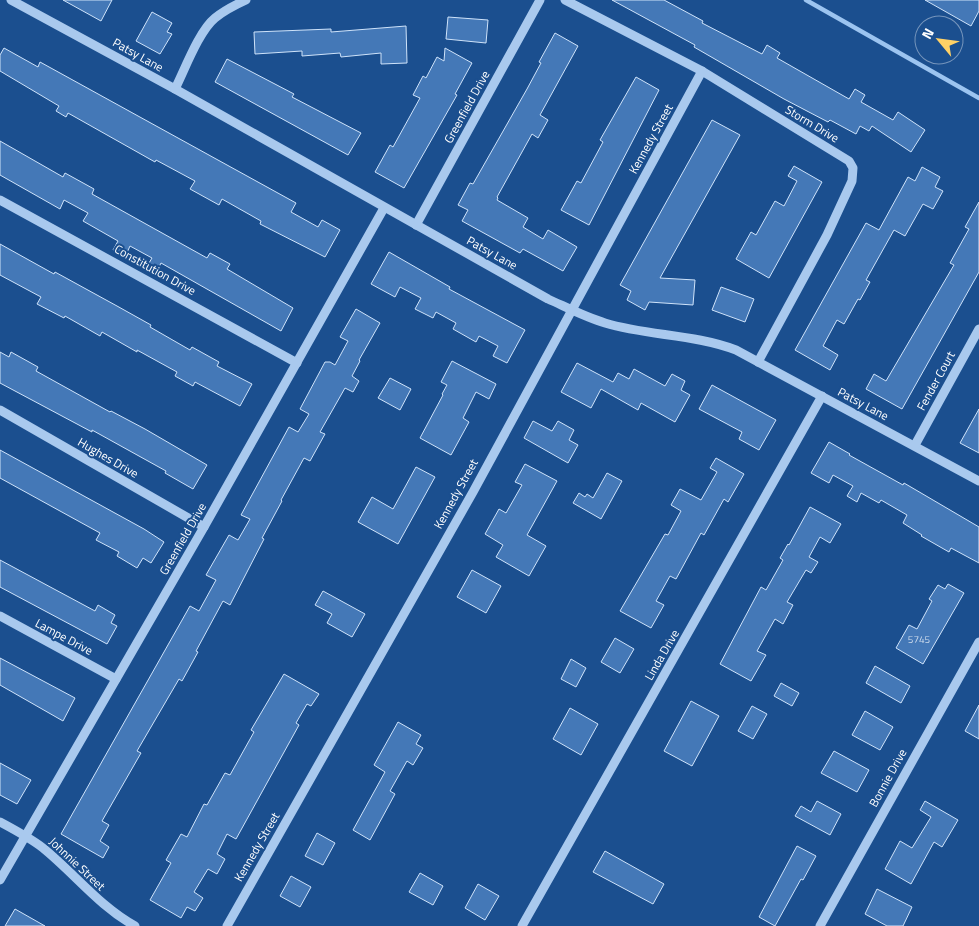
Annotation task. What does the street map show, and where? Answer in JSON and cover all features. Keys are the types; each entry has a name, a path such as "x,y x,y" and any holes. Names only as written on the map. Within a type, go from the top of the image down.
{"street":[{"name":"Patsy Lane","path":"11,0 175,89 548,299 604,323 720,344 736,350 979,481"},
{"path":"175,89 201,36 214,19 229,8 246,0"},
{"name":"Greenfield Drive","path":"416,225 540,0"},
{"name":"Storm Drive","path":"565,0 702,72 848,161 853,168 852,181 827,234 758,362"},
{"name":"Kennedy Street","path":"226,926 472,492 702,72"},
{"name":"Constitution Drive","path":"0,200 297,363"},
{"name":"Greenfield Drive","path":"0,880 204,527 384,208"},
{"name":"Fender Court","path":"915,445 979,329"},
{"name":"Linda Drive","path":"522,926 822,396"},
{"name":"Hughes Drive","path":"0,410 204,527"},
{"name":"Lampe Drive","path":"0,616 116,679"},
{"name":"Bonnie Drive","path":"820,926 979,642"},
{"name":"Johnnie Street","path":"0,822 25,835 44,849 106,908 135,926"}],"building":[{"path":"63,0 112,0 101,21"},
{"path":"612,0 664,0 703,21 702,23 762,54 767,45 780,53 777,58 849,99 855,89 865,95 861,102 893,120 898,112 925,130 911,152 872,126 869,131 860,126 856,134 784,99 694,47 695,45"},
{"path":"925,0 979,0 979,11 971,26 964,22 964,15 952,15"},
{"path":"152,12 172,23 167,32 172,34 160,54 136,41"},
{"path":"448,17 488,20 486,43 446,39"},
{"path":"406,26 407,63 381,64 381,53 341,57 340,53 302,56 302,51 255,54 254,32 331,29 331,32"},
{"path":"555,33 578,46 540,115 548,120 538,138 532,134 497,200 528,218 523,227 543,239 548,230 577,247 563,271 523,249 520,253 462,221 468,210 458,205 470,183 473,184 527,89"},
{"path":"4,48 38,67 40,62 296,203 291,212 318,227 322,220 340,230 325,257 260,224 261,221 222,199 219,205 190,189 195,181 156,160 155,162 68,113 66,117 56,111 59,106 0,71 0,55"},
{"path":"445,48 472,63 455,94 457,95 404,188 375,172 390,145 393,147 420,98 413,95 423,76 426,78 437,57 444,61"},
{"path":"227,59 294,94 292,97 361,133 348,155 215,82"},
{"path":"636,77 659,90 589,225 561,210 577,181 581,183 603,142 600,140"},
{"path":"712,120 740,135 660,278 695,280 693,305 649,302 645,310 627,300 631,291 620,285"},
{"path":"0,141 63,177 65,173 94,189 92,194 207,258 210,253 230,264 227,269 293,308 281,331 161,263 156,273 146,268 152,258 130,246 125,257 113,250 118,241 83,221 88,213 64,200 60,209 0,175"},
{"path":"794,166 822,182 769,278 736,259 751,232 756,235 775,201 784,206 797,181 788,176"},
{"path":"922,167 940,177 935,187 943,191 933,209 923,204 905,236 894,230 866,280 870,282 860,300 858,299 844,324 837,320 823,346 838,355 830,370 795,350 866,223 879,230 908,177 915,181"},
{"path":"979,202 979,272 902,409 866,389 874,374 886,381 954,265 950,263 969,229 965,227"},
{"path":"0,244 117,306 190,350 192,347 219,362 217,366 252,384 240,406 195,382 193,386 175,376 177,372 102,332 100,336 65,316 64,318 37,304 41,297 0,275"},
{"path":"389,252 450,287 449,289 525,330 507,363 493,356 498,346 479,336 476,342 453,329 456,323 436,312 433,318 415,309 421,298 400,287 395,297 371,284"},
{"path":"721,287 754,299 745,322 712,310"},
{"path":"356,309 380,323 352,376 359,381 353,392 345,388 320,432 325,434 310,461 304,458 281,500 262,538 264,539 230,605 223,601 182,681 179,679 137,751 141,753 102,821 109,825 100,841 109,847 103,858 61,834 190,606 199,611 216,580 206,575 229,535 238,540 250,519 241,515 289,427 298,432 309,414 300,409 325,362 335,365 348,341 340,337"},
{"path":"0,352 9,357 11,352 38,367 36,371 145,429 207,465 193,489 165,473 166,471 92,430 92,432 0,383"},
{"path":"452,361 496,384 489,399 476,392 463,418 469,422 451,455 420,438 443,395 447,385 441,382"},
{"path":"577,363 613,382 618,373 629,379 634,369 665,386 672,374 685,381 681,390 690,395 675,422 641,403 638,410 601,389 591,408 561,392"},
{"path":"390,378 411,389 400,410 378,398"},
{"path":"712,385 776,420 759,450 739,439 742,432 699,409"},
{"path":"979,409 979,453 960,443"},
{"path":"533,421 552,431 558,421 574,430 569,440 578,445 568,463 524,438"},
{"path":"829,442 979,527 979,563 951,548 949,552 921,536 903,523 907,515 881,500 879,503 861,493 857,502 847,496 853,486 833,475 829,483 811,473"},
{"path":"0,450 144,529 164,542 151,563 143,558 137,568 117,556 119,552 96,540 100,533 0,478"},
{"path":"716,458 744,474 728,502 724,499 704,535 701,533 676,579 670,576 656,601 664,605 651,628 620,611 665,534 668,535 681,511 671,505 680,489 701,500 717,472 710,468"},
{"path":"525,464 557,481 527,535 546,546 529,576 496,557 503,545 485,534 499,509 506,513 522,485 515,482"},
{"path":"416,467 435,477 398,544 358,522 372,497 393,509"},
{"path":"607,473 622,481 601,519 573,503 579,493 585,497 587,494 593,498"},
{"path":"810,507 841,524 830,543 820,537 809,557 818,562 811,573 806,570 787,602 793,605 783,624 775,619 757,651 766,655 751,681 720,664 761,587 766,590 783,560 780,558"},
{"path":"0,560 95,611 98,605 115,615 111,623 117,626 107,644 0,587"},
{"path":"472,570 501,586 486,613 457,597"},
{"path":"948,584 964,593 923,664 896,648 909,625 917,629 932,601 929,599 938,585 945,589"},
{"path":"323,591 365,614 352,637 327,623 332,614 315,605"},
{"path":"615,638 634,649 620,673 601,662"},
{"path":"0,658 75,698 63,721 0,685"},
{"path":"571,659 586,668 576,687 561,679"},
{"path":"875,666 910,686 901,703 866,683"},
{"path":"284,674 319,694 311,706 307,704 296,723 299,725 236,839 227,834 217,854 225,859 217,874 208,869 194,892 203,898 195,911 187,907 181,918 150,900 171,863 166,860 181,834 187,837 204,804 207,805 225,773 230,775 254,732 251,730"},
{"path":"781,683 799,693 792,706 774,696"},
{"path":"691,701 719,716 692,766 664,751"},
{"path":"979,705 979,739 965,731"},
{"path":"752,706 767,714 753,739 738,731"},
{"path":"570,708 598,724 581,755 553,739"},
{"path":"865,711 893,727 880,750 852,735"},
{"path":"398,722 421,735 416,744 423,748 413,765 407,761 390,791 395,794 370,840 353,830 385,772 374,765"},
{"path":"834,751 869,770 857,792 821,773"},
{"path":"0,763 31,780 17,804 0,795"},
{"path":"817,801 841,814 830,835 795,816 801,806 811,812"},
{"path":"925,801 958,820 942,847 934,842 911,884 885,869 900,841 912,848 931,817 920,810"},
{"path":"317,833 335,843 323,865 305,856"},
{"path":"797,846 816,856 775,926 759,917"},
{"path":"605,851 664,884 653,904 593,872"},
{"path":"420,873 443,886 433,905 409,892"},
{"path":"291,876 311,887 300,907 280,896"},
{"path":"478,884 499,896 485,920 465,908"},
{"path":"877,889 912,907 903,926 887,926 865,914"},
{"path":"15,909 45,926 5,926"}],"waterway":[{"path":"806,0 979,98"}]}
